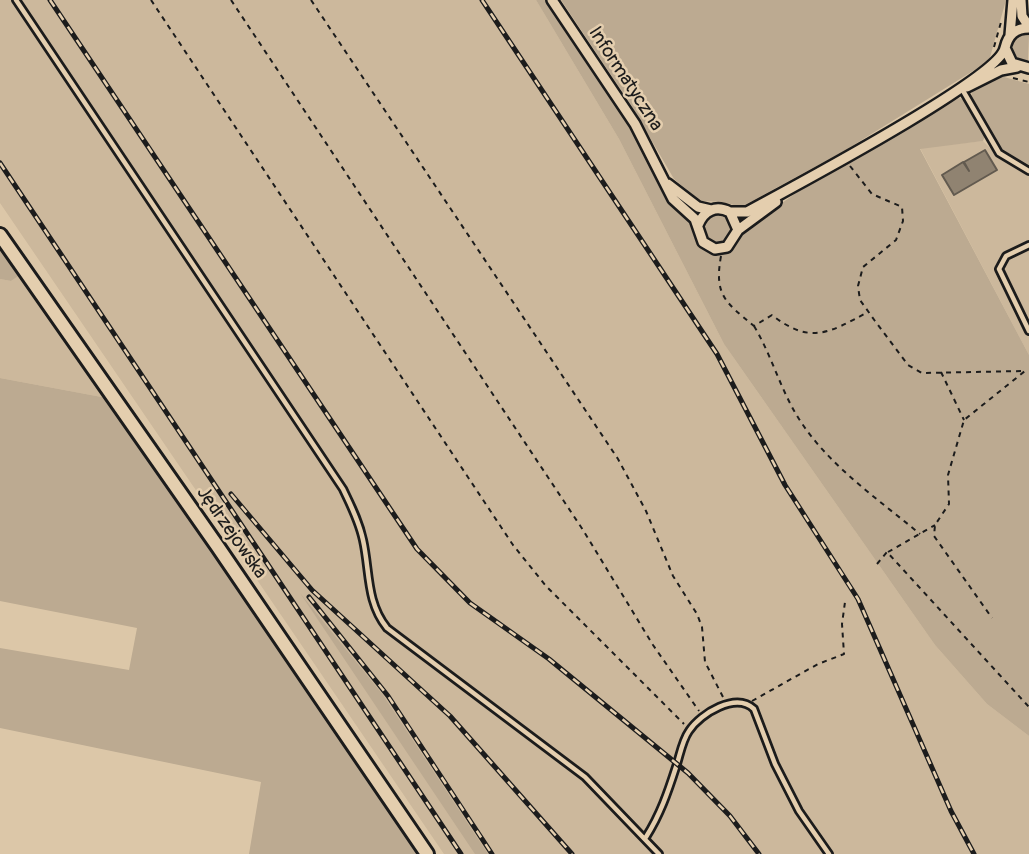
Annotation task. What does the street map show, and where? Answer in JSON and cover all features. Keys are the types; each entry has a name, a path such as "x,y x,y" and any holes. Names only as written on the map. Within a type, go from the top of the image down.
{"street":[{"name":"Informatyczna","path":"552,0 635,124 673,199 691,214 698,225 703,242 709,247 722,248 733,243 738,230 794,189"},
{"path":"1013,0 1010,36 1005,48 1007,56 1024,68"},
{"path":"1010,36 1016,30 1029,28 1022,16 1021,0"},
{"name":"Informatyczna","path":"664,180 698,207 747,212 794,189 958,90 995,63 1005,48"},
{"name":"Informatyczna","path":"958,90 1001,70 1024,68"},
{"path":"698,225 711,210"},
{"path":"730,212 738,230"},
{"name":"Jędrzejowska","path":"0,235 218,547 427,854"}],"lane":[{"path":"16,0 343,489 358,518 376,614 387,628 585,777 646,837 659,854"},
{"path":"958,90 999,153 1029,171"},
{"path":"1029,245 1006,256 999,269 1029,331"},
{"path":"646,837 659,817 690,730 703,717 726,705 748,703 754,709 775,764 799,811 829,854"}],"path":[{"path":"151,0 513,545 546,586 690,730"},
{"path":"231,0 575,518 653,645 703,717"},
{"path":"311,0 618,458 646,511 673,576 697,614 702,627 705,662 726,705"},
{"path":"994,47 1001,21"},
{"path":"845,159 872,194 902,207 903,221 897,240 863,267 858,286 860,300 908,365 922,373 1025,371 964,419 948,475 949,504 935,525 887,552 877,564"},
{"path":"722,248 716,282 730,306 754,326 768,349 778,379 799,420 837,466 920,534"},
{"path":"754,326 772,315 790,329 816,336 869,312"},
{"path":"940,371 964,419"},
{"path":"935,525 934,536 992,618"},
{"path":"887,552 1029,707"},
{"path":"748,703 818,664 844,654 842,624 845,602"}],"shaded area":[{"path":"0,0 536,0 619,139 724,344 935,645 987,704 1029,736 1029,854 444,854 0,203"},
{"path":"536,0 546,0 639,141 668,196 693,223 698,242 714,253 732,250 744,230 796,193 951,99 960,98 965,101 985,136 983,141 920,149 1029,355 1029,736 987,704 935,645 724,344 619,139"},
{"path":"561,0 1006,0 989,61 844,151 741,207 723,202 700,201 674,179 631,105"},
{"path":"1021,35 1029,35 1028,61 1019,59 1014,51 1013,44"},
{"path":"997,75 1029,84 1029,165 998,147 971,99 972,90"},
{"path":"983,141 992,150 998,147 1029,165 1029,355 920,148"},
{"path":"985,150 997,170 954,195 942,175 963,162 969,171 964,162"},
{"path":"719,215 729,219 733,229 729,239 719,243 709,239 705,229 709,219"},
{"path":"0,245 20,275 11,281 0,279"},
{"path":"20,275 107,398 0,378 0,279 11,281"},
{"path":"0,378 107,398 421,854 249,854 261,782 0,728 0,648 129,670 137,628 0,601"},
{"path":"300,593 383,695 488,854 475,854"}],"railway":[{"path":"50,0 417,549 470,603 549,659 688,773 730,816 759,854"},
{"path":"482,0 717,354 785,485 858,599 951,811 974,854"},
{"path":"0,163 461,854"},
{"path":"231,494 312,590 450,716 572,854"},
{"path":"309,597 388,696 492,854"}]}
